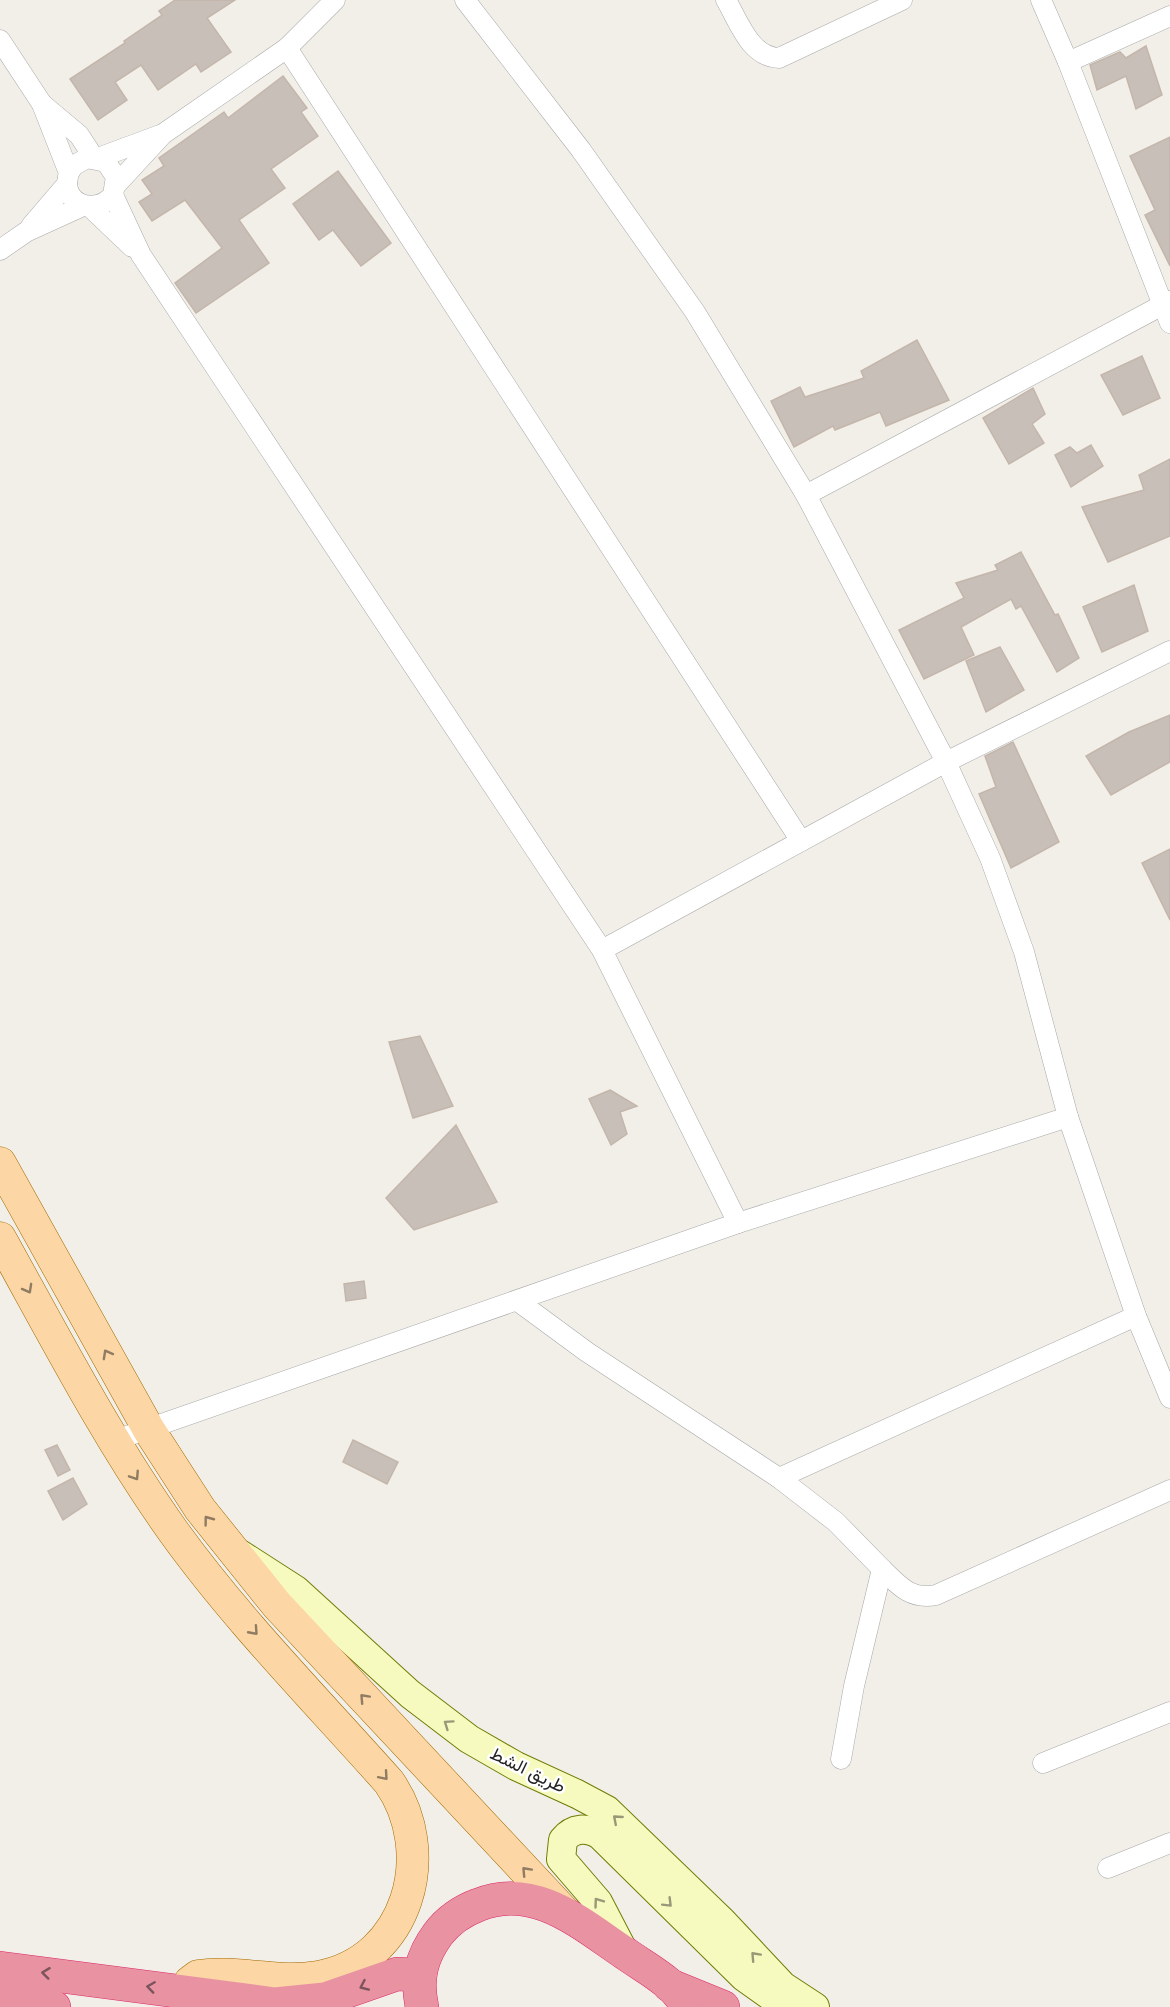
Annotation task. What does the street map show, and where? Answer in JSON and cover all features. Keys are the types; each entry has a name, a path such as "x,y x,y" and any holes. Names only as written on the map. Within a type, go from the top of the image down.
{"highway":[{"path":"422,2007 420,1975 426,1951 443,1928 470,1908 494,1900 519,1898 551,1906 566,1914 625,1954 678,1996 723,2007"},
{"path":"0,1968 275,2004 300,2003 349,1993 396,1974 420,1975"},
{"path":"0,2000 54,2007"}],"main road":[{"path":"0,1163 149,1430 180,1480 228,1547 277,1605 566,1914"},
{"path":"0,1238 113,1441 142,1487 208,1577 389,1782 407,1813 414,1846 412,1880 403,1911 387,1936 365,1957 335,1973 301,1979 198,1976 190,1982 185,1992"},
{"name":"طريق الشط","path":"228,1547 296,1590 327,1615 410,1694 469,1739 516,1766 578,1794 606,1810 722,1921 783,1986 815,2007"},
{"path":"625,1954 598,1902 561,1859 563,1840 572,1832 586,1829 600,1835 744,1977 786,2007"}],"street":[{"path":"0,250 26,232 86,206 99,206 163,134 287,48 335,0"},
{"path":"465,0 581,150 695,312 806,495 946,762 990,858 1024,952 1068,1117 1136,1316 1170,1398"},
{"path":"726,0 752,44 761,54 779,58 902,0"},
{"path":"806,495 1168,309 1041,0"},
{"path":"1068,62 1170,16"},
{"path":"0,39 42,105 75,201 86,206 141,255"},
{"path":"287,48 801,841"},
{"path":"42,105 79,135 96,158 112,169 115,190 141,255 602,950 738,1223"},
{"path":"26,232 79,161 96,158 163,134"},
{"path":"602,950 946,762 1170,651"},
{"path":"113,1441 519,1302 738,1223 1068,1117"},
{"path":"519,1302 587,1352 779,1478 836,1522 910,1594 927,1597 936,1595 1170,1490"},
{"path":"779,1478 1136,1316"},
{"path":"841,1759 854,1686 882,1569"},
{"path":"1042,1763 1170,1712"},
{"path":"1108,1868 1170,1843"}],"building":[{"path":"175,0 235,0 207,18 231,52 201,72 196,64 158,90 141,65 115,82 127,100 98,120 70,79 125,43 124,41 162,15 159,11"},
{"path":"1146,46 1162,95 1136,109 1126,76 1097,90 1090,65 1120,52 1126,58"},
{"path":"283,76 307,108 301,112 318,136 271,169 285,188 239,220 269,263 196,313 175,283 222,248 185,200 152,221 139,202 152,194 142,180 164,166 159,158 224,112 228,118"},
{"path":"1170,137 1170,266 1145,215 1155,210 1130,156"},
{"path":"338,171 391,243 361,266 333,230 319,240 293,204"},
{"path":"917,340 949,400 886,426 880,412 835,430 833,426 794,447 771,401 800,387 805,397 864,378 861,371"},
{"path":"1142,356 1160,398 1123,415 1101,375"},
{"path":"1033,388 1045,414 1032,424 1044,443 1009,464 983,418"},
{"path":"1091,445 1103,466 1071,487 1055,455 1070,447 1077,453"},
{"path":"1170,459 1170,536 1108,562 1082,507 1144,490 1139,475"},
{"path":"1021,552 1055,615 1058,614 1079,658 1057,672 1021,606 1016,609 1011,599 961,627 974,655 924,679 899,630 964,598 956,583 998,570 995,565"},
{"path":"1134,585 1148,631 1102,652 1083,607"},
{"path":"1000,647 1024,690 986,712 966,661"},
{"path":"1170,715 1170,762 1111,795 1086,756 1129,732"},
{"path":"1013,742 1059,842 1011,868 979,794 996,787 985,756"},
{"path":"1170,849 1170,920 1142,863"},
{"path":"420,1036 453,1106 413,1118 389,1042"},
{"path":"610,1090 637,1106 620,1112 627,1134 611,1145 589,1099"},
{"path":"456,1125 497,1202 414,1230 386,1198"},
{"path":"364,1281 366,1298 346,1301 344,1284"},
{"path":"353,1440 398,1462 387,1484 343,1462"},
{"path":"57,1445 70,1470 58,1476 45,1450"},
{"path":"73,1478 87,1504 63,1520 48,1491"}]}
